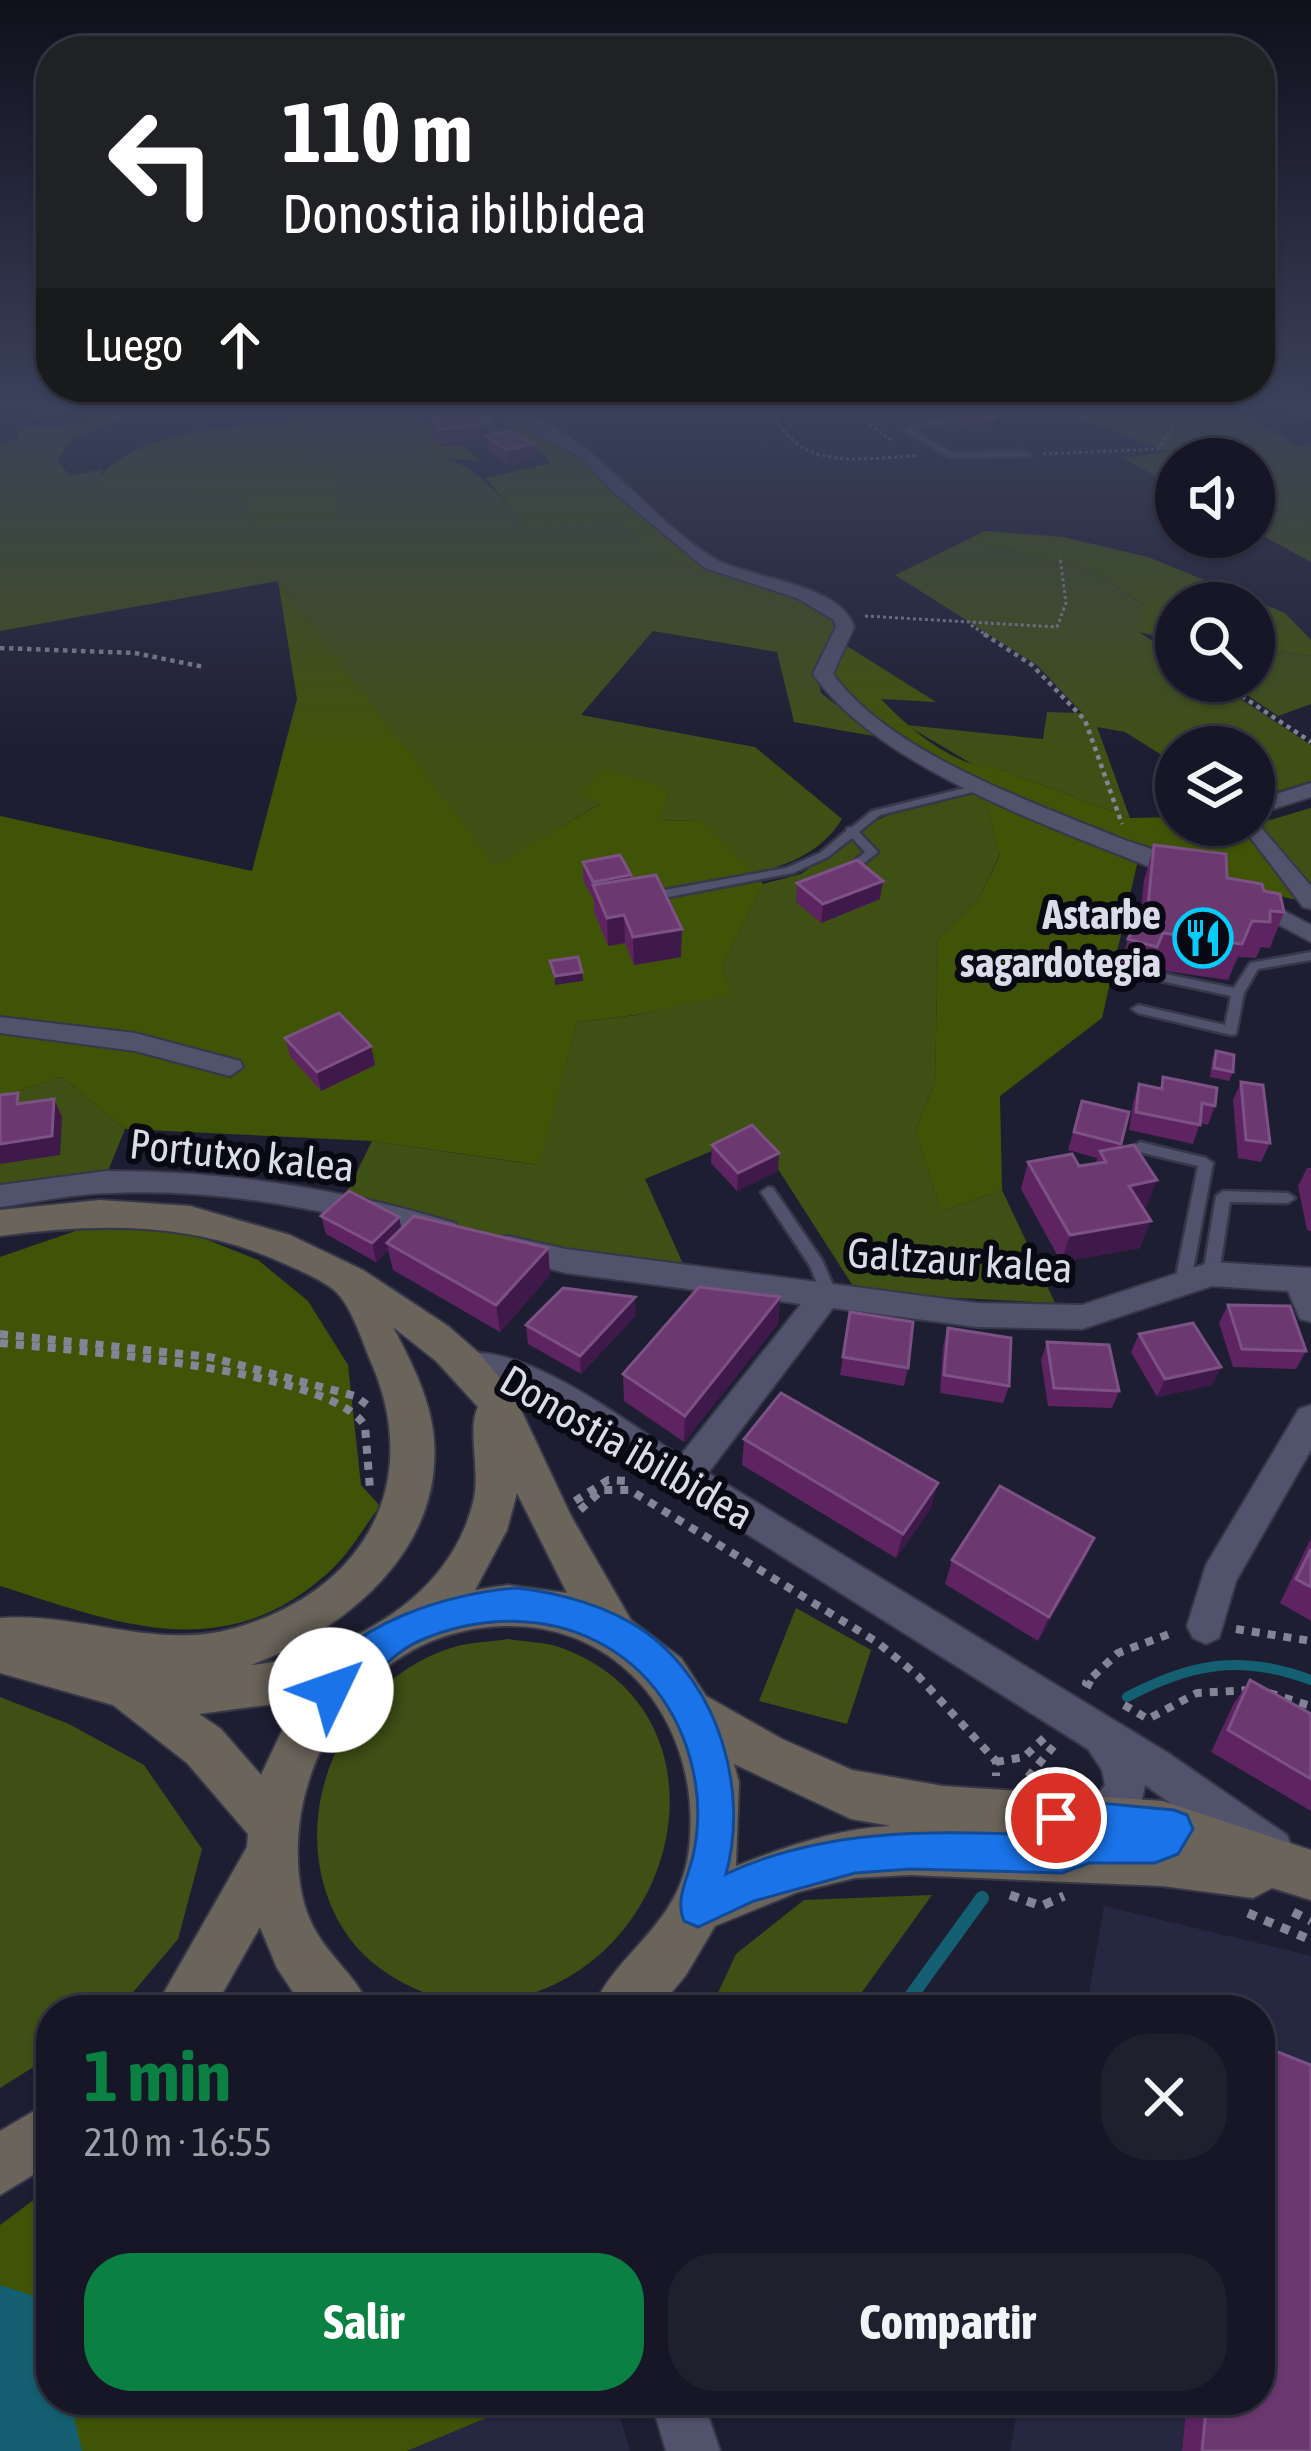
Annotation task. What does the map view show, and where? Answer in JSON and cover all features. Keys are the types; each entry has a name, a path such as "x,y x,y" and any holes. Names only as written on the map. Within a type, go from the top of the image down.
{"main road":[{"name":"Donostia ibilbidea","path":"0,1223 85,1212 178,1214 261,1235 350,1280 435,1336 472,1371"},
{"path":"0,1639 34,1634 158,1658 222,1653 300,1622 363,1572 397,1524 413,1474 415,1450 398,1382 350,1280"},
{"path":"472,1371 511,1428 554,1527 614,1631"},
{"path":"192,1995 215,1960 272,1838 284,1776 303,1730 331,1690 458,1579 490,1521 499,1450 472,1371"},
{"path":"0,1651 123,1688 162,1694 244,1691 286,1683 443,1615 517,1604 554,1608 614,1631 638,1647 676,1687 702,1735 716,1790 714,1848 698,1907 657,1989"},
{"path":"123,1688 204,1746 272,1838 276,1893 288,1934 309,1972 330,1995"},
{"path":"690,1712 765,1756 850,1794 1236,1869 1306,1876"},
{"path":"698,1907 749,1883 855,1853 1174,1829 1306,1876"}],"street":[{"path":"661,523 711,564 803,594 842,617 844,627 823,674 829,690 868,719 981,787 1227,890 1311,935"},
{"path":"1275,801 1311,790"},
{"path":"1268,846 1311,902"},
{"path":"0,1025 135,1042 230,1067"},
{"name":"Portutxo kalea","path":"0,1196 106,1182 176,1182 325,1198 566,1261 828,1292"},
{"name":"Galtzaur kalea","path":"685,1476 828,1292 977,1315 1082,1317 1197,1278 1307,1290"},
{"name":"Donostia ibilbidea","path":"472,1371 511,1370 1096,1730 1306,1876"},
{"path":"1206,1626 1219,1577 1311,1419"},
{"name":"Donostia ibilbidea","path":"1078,1837 1115,1810 1126,1789 1121,1760 1096,1730"},
{"path":"1154,1767 1175,1796 1174,1829"},
{"path":"682,2415 693,2451"}],"lane":[{"path":"627,900 789,871 824,854 877,813 981,787"},
{"path":"851,830 872,852 851,868"},
{"path":"1138,1009 1231,1031 1238,994 1254,966 1311,956"},
{"path":"1165,978 1238,994"},
{"path":"1140,1148 1206,1163 1197,1278"},
{"path":"768,1192 818,1264 828,1292"},
{"path":"1197,1278 1222,1196 1288,1198"}],"path":[{"path":"842,617 1058,627 1064,621 1066,583 1060,557"},
{"path":"971,625 1032,665 1085,720 1136,852"},
{"path":"0,648 113,651 204,667"},
{"path":"1251,702 1311,742"},
{"path":"1085,1683 1148,1719 1197,1693 1238,1688 1311,1706"},
{"path":"996,1761 1015,1763 1035,1751 1047,1735 1057,1742 1020,1789"}],"shaded area":[{"path":"1104,1906 1311,1956 1311,2451 1010,2451 1016,2415 1275,2415 1275,1995 1089,1995"},
{"path":"493,2415 619,2415 630,2451 407,2451"}],"green space":[{"path":"0,523 522,523 526,528 619,523 657,551 821,607 838,624 816,666 821,693 879,737 794,722 777,652 653,631 581,715 755,747 842,819 824,841 802,856 749,875 701,820 658,821 669,790 601,803 495,867 278,581 0,631"},
{"path":"522,523 596,523 526,528"},
{"path":"619,523 656,523 713,574 656,551"},
{"path":"1275,523 1311,523 1311,562 1275,542"},
{"path":"985,531 1063,537 1148,557 1209,582 1155,582 1155,636 1138,632 1144,605 1092,570 967,540"},
{"path":"967,540 1092,570 1145,606 1139,632 1155,643 1155,702 1245,702 1311,745 1311,781 1275,792 1275,726 1155,726 1155,751 1125,732 1097,727 1130,818 997,768 979,768 906,725 1043,739 1047,712 1082,713 1037,665 895,575"},
{"path":"278,581 495,866 600,804 582,794 603,769 669,790 659,821 701,820 763,884 722,966 731,994 636,1015 577,1022 539,1165 372,1141 125,1129 62,1077 0,1096 0,816 252,871 297,699"},
{"path":"1275,609 1311,640 1311,656 1275,652"},
{"path":"847,646 936,702 881,699 918,734 949,754 1130,818 1155,817 1155,846 1260,846 1297,900 1270,894 1258,899 956,771 860,710 829,674"},
{"path":"1275,652 1311,656 1311,704 1278,716 1257,702 1275,702"},
{"path":"983,792 1000,854 979,898 938,939 935,1083 915,1131 941,1211 1002,1190 1055,1303 939,1297 853,1286 755,1133 645,1179 684,1266 519,1245 344,1198 372,1141 538,1165 577,1022 637,1015 730,993 722,966 763,884 801,874 873,822 907,807"},
{"path":"983,792 1138,860 1102,1018 1000,1096 1002,1190 941,1211 915,1131 935,1083 938,939 979,898 1000,855"},
{"path":"1311,808 1311,895 1273,846 1275,818"},
{"path":"62,1077 125,1129 108,1171 0,1187 0,1096"},
{"path":"90,1226 193,1234 258,1260 308,1301 348,1365 361,1485 380,1506 336,1565 289,1602 249,1620 169,1629 86,1613 0,1586 0,1257"},
{"path":"796,1608 871,1650 847,1724 759,1701"},
{"path":"508,1639 542,1643 562,1648 615,1678 649,1719 667,1769 669,1821 656,1874 629,1922 590,1963 525,1995 432,1995 396,1979 360,1950 341,1925 321,1871 317,1831 322,1791 335,1753 356,1718 383,1688 416,1664 467,1644"},
{"path":"0,1697 69,1724 144,1765 202,1849 178,1939 131,1995 36,1995 36,2065 0,2088"},
{"path":"932,1895 860,1995 717,1995 736,1954 804,1900"},
{"path":"36,2198 36,2415 493,2415 407,2451 0,2451 0,2225"}],"building":[{"path":"1154,845 1226,854 1227,878 1262,884 1264,891 1280,894 1284,912 1270,911 1270,922 1252,921 1242,944 1163,933 1157,947 1128,939 1136,921 1147,916"},
{"path":"620,855 631,875 593,882 583,862"},
{"path":"857,860 883,881 823,904 797,883"},
{"path":"656,875 682,929 633,937 624,915 607,918 593,885"},
{"path":"578,957 582,972 555,976 550,961"},
{"path":"339,1013 371,1046 317,1072 285,1038"},
{"path":"1216,1051 1234,1055 1233,1072 1214,1068"},
{"path":"1163,1077 1217,1088 1215,1106 1202,1103 1200,1125 1136,1112 1139,1084 1162,1089"},
{"path":"1241,1082 1263,1085 1270,1143 1246,1140"},
{"path":"18,1093 17,1104 54,1099 52,1136 0,1144 0,1095"},
{"path":"1082,1101 1129,1112 1121,1144 1074,1132"},
{"path":"752,1125 779,1153 738,1173 712,1145"},
{"path":"1134,1145 1157,1180 1129,1186 1151,1221 1070,1235 1028,1162 1072,1154 1079,1166 1106,1162 1100,1151"},
{"path":"349,1191 399,1217 372,1243 321,1216"},
{"path":"414,1216 548,1248 496,1305 387,1243"},
{"path":"699,1287 780,1297 685,1416 623,1374"},
{"path":"563,1288 635,1297 580,1356 526,1325"},
{"path":"1228,1305 1290,1306 1306,1351 1242,1349"},
{"path":"850,1312 913,1322 908,1368 843,1357"},
{"path":"1193,1323 1221,1367 1165,1379 1139,1334"},
{"path":"948,1328 1011,1338 1009,1386 944,1375"},
{"path":"1047,1342 1109,1345 1119,1391 1054,1388"},
{"path":"781,1393 938,1483 903,1534 744,1439"},
{"path":"1000,1486 1094,1538 1049,1617 952,1560"},
{"path":"1311,1549 1311,1587 1296,1579"},
{"path":"1250,1680 1311,1714 1311,1779 1228,1730"},
{"path":"1275,2051 1311,2065 1311,2451 1202,2451 1206,2415 1275,2415"}],"waterway":[{"path":"1127,1697 1173,1676 1217,1666 1262,1667 1311,1680"},
{"path":"912,1995 982,1898"},
{"path":"0,2331 7,2331 34,2451"},
{"path":"7,2331 36,2336"}],"place":[{"name":"Astarbe sagardotegia","path":"1203,938"}],"route":[{"path":"331,1690 366,1656 407,1629 480,1606 554,1608 614,1631 638,1647 676,1687 702,1735 716,1790 714,1848 698,1907 749,1883 855,1853 1062,1854 1089,1844 1155,1844 1165,1841 1174,1829 1056,1818"}]}
